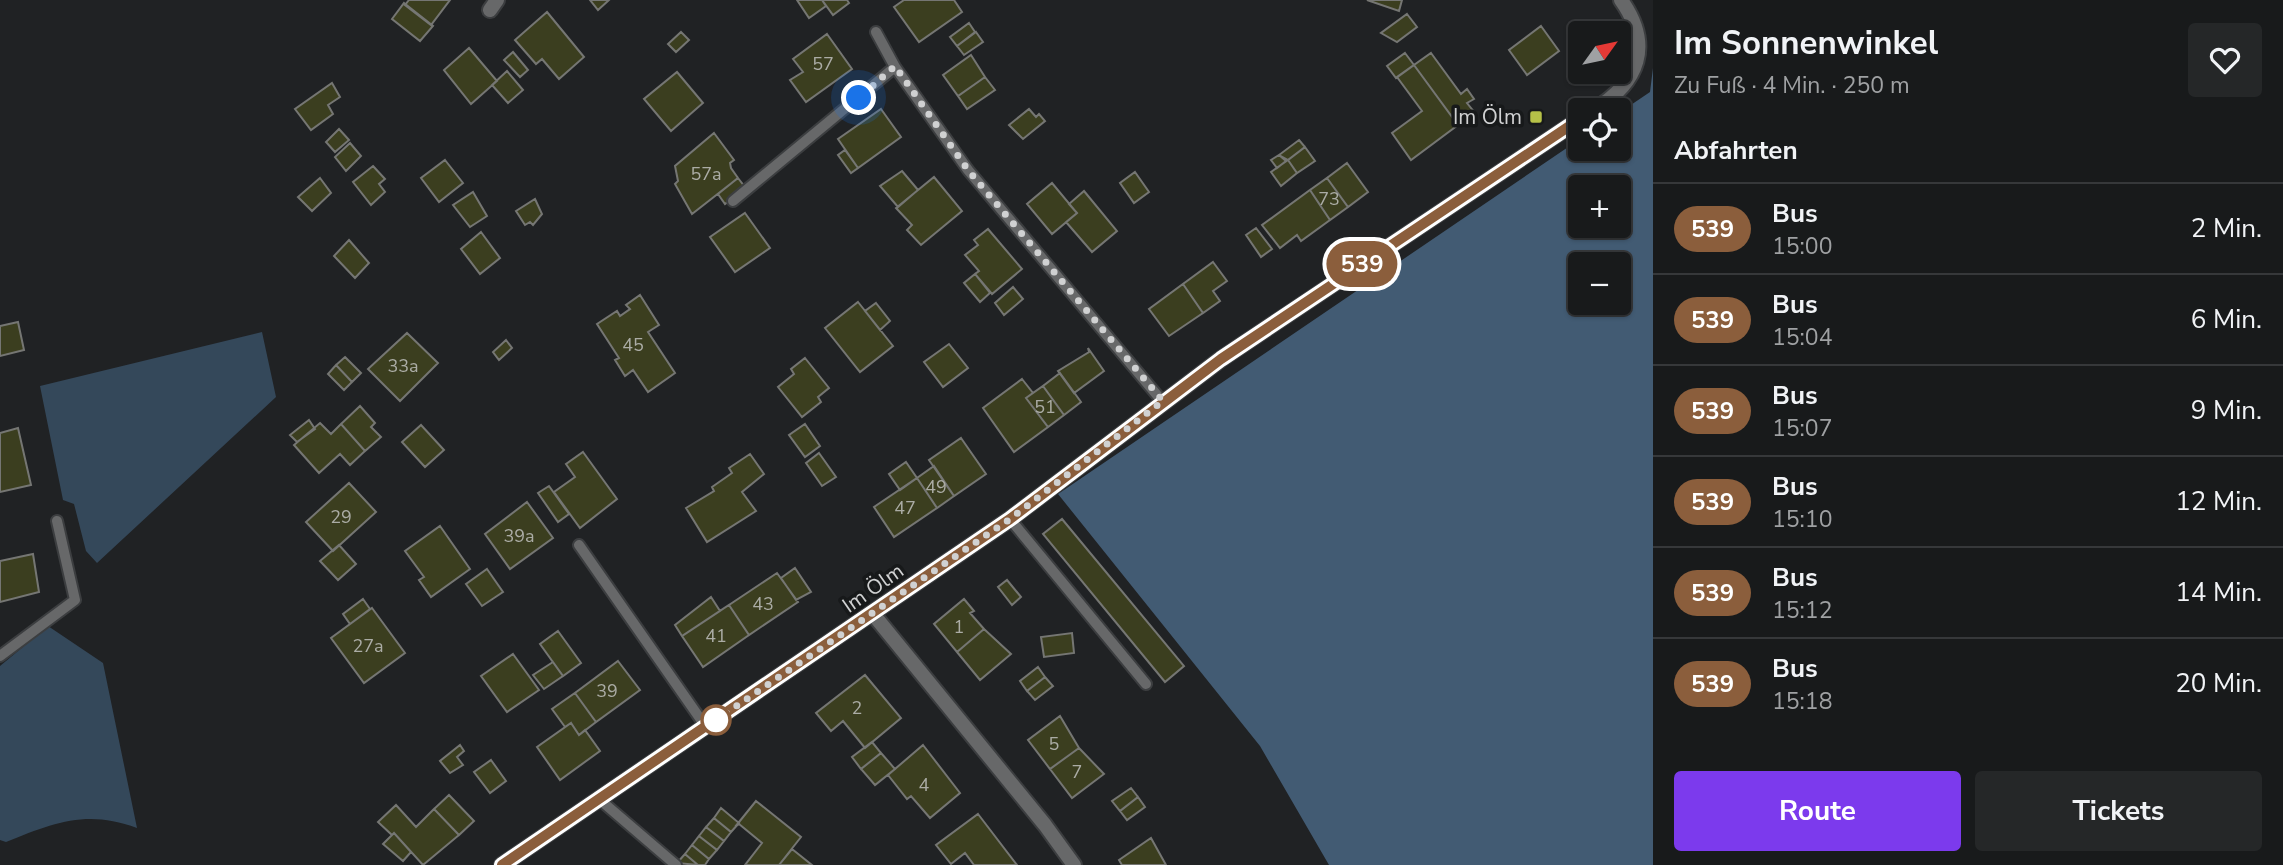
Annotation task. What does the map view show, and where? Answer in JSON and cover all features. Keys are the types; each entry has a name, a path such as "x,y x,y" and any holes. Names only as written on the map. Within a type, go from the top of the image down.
{"street":[{"path":"1610,98 1629,84 1640,53 1635,18 1621,0"},
{"name":"Im Ölm","path":"502,865 1010,519 1163,401 1568,127"},
{"path":"873,614 1045,825 1074,865"}],"lane":[{"path":"876,32 895,66 957,155 1163,401"},
{"path":"733,201 895,66"},
{"path":"1010,519 1146,684"},
{"path":"0,656 75,600 57,521"},
{"path":"579,545 706,727"},
{"path":"599,799 676,865"}],"shaded area":[{"path":"1653,68 1653,865 1329,865 1260,746 1058,494 1568,147 1568,161 1631,161 1631,105 1650,92"},
{"path":"262,332 276,397 97,563 86,551 74,504 63,500 40,386"},
{"path":"48,626 103,663 137,828 119,822 86,819 55,824 6,842 0,840 0,666"}],"building":[{"path":"409,0 450,0 431,25 405,5"},
{"path":"590,0 609,0 598,10"},
{"path":"797,0 822,0 826,6 809,18"},
{"path":"822,0 847,0 849,3 833,15"},
{"path":"904,0 954,0 962,12 919,42 894,7"},
{"path":"1367,0 1402,0 1399,11"},
{"path":"404,3 433,26 420,41 392,19"},
{"path":"547,12 584,57 559,79 542,59 536,64 515,40"},
{"path":"1407,14 1417,27 1397,42 1381,33"},
{"path":"969,23 975,32 957,46 950,37"},
{"path":"1541,26 1559,51 1527,75 1509,50"},
{"path":"681,32 689,40 676,52 668,44"},
{"path":"976,32 983,42 964,55 957,46"},
{"path":"827,34 852,69 806,102 790,80 803,72 793,59"},
{"path":"469,48 497,81 471,104 444,70"},
{"path":"513,52 528,70 520,77 504,60"},
{"path":"1405,53 1414,65 1396,78 1387,66"},
{"path":"1431,53 1461,94 1467,89 1474,99 1467,103 1475,113 1458,125 1414,65"},
{"path":"971,55 985,77 958,96 943,75"},
{"path":"1414,65 1458,125 1411,160 1392,133 1422,111 1397,77"},
{"path":"507,71 523,90 508,103 492,85"},
{"path":"677,72 703,103 671,131 644,99"},
{"path":"985,77 995,90 967,109 958,96"},
{"path":"332,83 340,97 328,105 333,114 311,130 295,109"},
{"path":"881,109 901,137 858,168 838,139"},
{"path":"1029,109 1036,117 1039,114 1045,121 1023,139 1009,125"},
{"path":"339,129 349,140 335,152 326,142"},
{"path":"714,133 734,160 730,163 731,168 738,178 692,214 675,184 678,181 675,166"},
{"path":"1299,140 1305,147 1288,160 1279,155"},
{"path":"350,143 361,156 346,171 335,157"},
{"path":"1305,147 1315,161 1297,173 1288,160"},
{"path":"845,150 858,168 851,173 838,155"},
{"path":"1279,155 1286,161 1277,168 1271,160"},
{"path":"445,160 463,183 439,202 421,178"},
{"path":"1288,160 1297,173 1281,186 1271,172"},
{"path":"1347,163 1368,192 1348,207 1327,178"},
{"path":"373,166 385,179 379,184 385,192 371,205 353,182"},
{"path":"902,171 918,190 898,207 880,186"},
{"path":"1135,172 1149,192 1134,203 1120,183"},
{"path":"934,177 962,211 921,245 907,230 912,225 896,208"},
{"path":"320,178 331,193 312,211 298,197"},
{"path":"738,178 745,187 749,186 725,204 718,194"},
{"path":"1327,178 1348,207 1330,220 1310,190"},
{"path":"1052,183 1077,213 1052,234 1027,204"},
{"path":"1310,190 1330,220 1301,241 1297,235 1280,248 1262,225"},
{"path":"1084,191 1117,231 1092,252 1066,222 1077,213 1069,204"},
{"path":"473,192 487,216 470,227 453,205"},
{"path":"535,199 542,214 533,225 530,222 525,225 516,211"},
{"path":"745,213 770,248 735,272 710,237"},
{"path":"1256,228 1272,249 1261,257 1246,235"},
{"path":"988,229 1022,269 992,294 975,274 979,271 965,255 978,245 974,240"},
{"path":"481,232 500,258 480,274 461,249"},
{"path":"349,240 369,263 355,278 334,256"},
{"path":"1213,262 1227,281 1213,291 1220,301 1203,313 1183,284"},
{"path":"975,274 990,293 980,302 964,283"},
{"path":"1183,284 1203,313 1169,336 1149,309"},
{"path":"1013,287 1023,299 1004,315 995,303"},
{"path":"640,295 659,325 648,332 675,373 648,392 633,370 625,376 615,360 619,358 597,324 617,311 620,316 630,309 626,305"},
{"path":"858,302 893,346 860,372 825,328"},
{"path":"876,303 890,321 880,330 865,311"},
{"path":"18,322 24,350 0,356 0,326"},
{"path":"407,333 438,363 400,401 368,369"},
{"path":"506,340 512,348 499,360 493,352"},
{"path":"949,344 968,368 943,387 924,362"},
{"path":"1088,348 1104,371 1074,393 1058,371 1089,352"},
{"path":"345,357 361,373 352,382 336,365"},
{"path":"805,358 829,388 818,397 821,402 802,417 778,387 794,374 791,369"},
{"path":"336,365 352,382 344,390 328,374"},
{"path":"1060,373 1081,402 1064,415 1043,386"},
{"path":"1022,379 1033,393 1026,398 1048,427 1014,452 983,408"},
{"path":"1043,386 1064,415 1048,427 1026,398"},
{"path":"360,406 375,423 371,427 381,437 365,451 341,424"},
{"path":"309,420 315,429 297,442 290,435"},
{"path":"320,423 331,434 341,424 365,451 350,465 340,454 319,473 294,445"},
{"path":"805,424 820,446 805,457 789,435"},
{"path":"421,425 444,450 425,467 402,442"},
{"path":"18,428 31,485 0,492 0,433"},
{"path":"961,438 986,474 954,496 929,460"},
{"path":"583,452 617,499 580,528 554,492 575,477 566,464"},
{"path":"819,453 836,477 822,486 806,463"},
{"path":"750,454 764,474 742,492 756,511 707,542 686,508 714,491 712,487 732,473 729,468"},
{"path":"906,462 917,478 900,490 889,474"},
{"path":"934,466 954,496 937,508 917,478"},
{"path":"917,478 937,508 894,537 874,507"},
{"path":"349,483 376,512 333,551 306,522"},
{"path":"549,486 569,514 558,522 538,493"},
{"path":"527,502 553,538 510,569 485,534"},
{"path":"1062,519 1184,666 1165,682 1043,534"},
{"path":"440,526 470,569 431,597 419,580 424,577 405,551"},
{"path":"339,545 356,564 338,580 320,561"},
{"path":"33,554 39,592 0,602 0,561"},
{"path":"795,568 811,592 796,600 781,578"},
{"path":"487,569 503,592 482,606 466,584"},
{"path":"777,573 798,602 749,635 729,605"},
{"path":"1007,580 1021,597 1012,605 998,587"},
{"path":"711,597 720,611 682,636 675,625"},
{"path":"363,599 370,609 350,624 343,614"},
{"path":"964,599 974,611 970,613 984,629 957,652 934,624"},
{"path":"729,605 749,635 703,667 682,636"},
{"path":"372,608 405,653 364,683 331,638"},
{"path":"984,629 1011,654 980,680 957,652"},
{"path":"558,631 581,663 563,676 540,644"},
{"path":"1072,633 1074,653 1044,657 1041,637"},
{"path":"513,654 539,690 507,712 481,676"},
{"path":"618,661 640,690 596,722 575,693"},
{"path":"553,662 563,676 544,689 533,675"},
{"path":"1038,667 1045,677 1027,691 1020,681"},
{"path":"865,675 901,718 865,748 843,721 831,731 816,713"},
{"path":"1045,677 1053,686 1035,700 1027,691"},
{"path":"575,693 596,722 579,735 571,723 565,727 552,709"},
{"path":"1060,716 1079,748 1050,769 1028,740"},
{"path":"571,723 579,735 585,730 600,751 560,780 537,747"},
{"path":"872,742 881,753 861,769 852,757"},
{"path":"460,745 464,751 457,757 463,765 450,773 440,761"},
{"path":"923,745 960,793 930,818 911,796 907,799 888,775"},
{"path":"1079,748 1104,774 1072,798 1050,769"},
{"path":"881,753 895,769 875,785 861,769"},
{"path":"491,760 506,781 490,793 474,772"},
{"path":"1131,788 1138,797 1120,811 1112,801"},
{"path":"449,795 474,821 459,835 434,809"},
{"path":"1138,797 1145,807 1127,820 1120,811"},
{"path":"756,801 801,837 779,865 745,865 762,843 739,824 735,827"},
{"path":"396,805 416,827 434,809 459,835 423,865 394,833 392,835 378,822"},
{"path":"721,808 739,823 731,832 714,818"},
{"path":"978,814 1017,865 974,865 965,853 951,864 936,845"},
{"path":"714,818 731,832 724,841 706,827"},
{"path":"706,827 724,841 717,850 699,836"},
{"path":"394,833 411,852 403,861 383,844"},
{"path":"699,836 717,850 709,859 692,845"},
{"path":"1151,838 1166,865 1122,865 1119,860"},
{"path":"692,845 709,859 705,865 698,865 685,854"},
{"path":"792,849 812,865 779,865"},
{"path":"685,854 698,865 677,863"}],"bus line":[{"name":"539","path":"502,865 1010,519 1221,359 1568,127"}],"place":[{"name":"Im Ölm","path":"1536,117"}],"route":[{"path":"716,720 1010,519 1163,401 968,170 895,66 859,98"}]}
